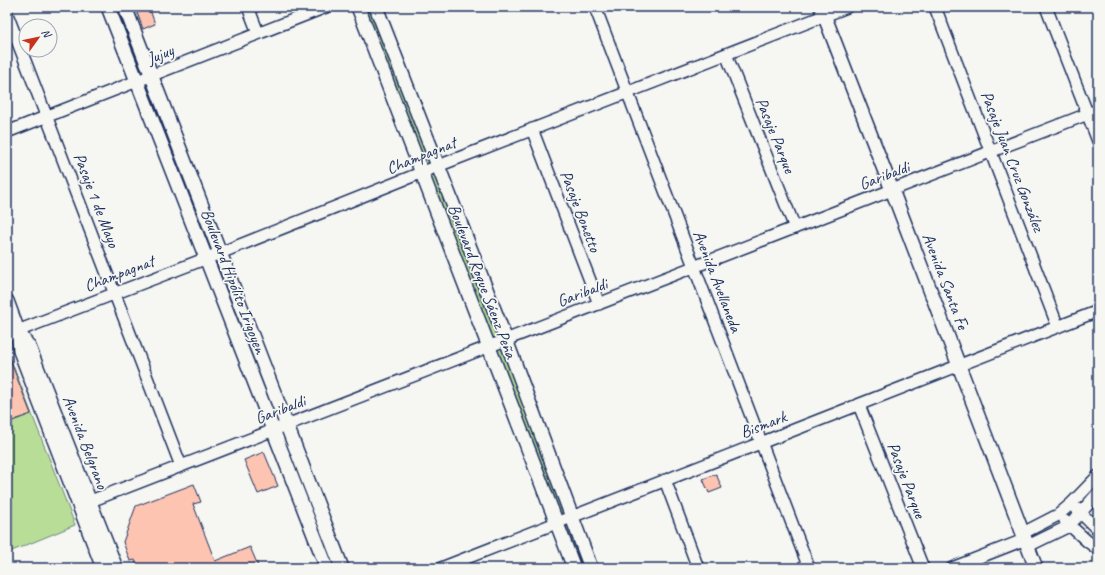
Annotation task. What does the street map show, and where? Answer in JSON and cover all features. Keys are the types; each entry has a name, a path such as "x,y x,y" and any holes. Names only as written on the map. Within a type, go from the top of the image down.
{"street":[{"name":"Boulevard Hipólito Irigoyen","path":"108,7 327,568"},
{"name":"Boulevard Hipólito Irigoyen","path":"125,7 288,425 342,568"},
{"path":"248,7 258,33"},
{"name":"Jujuy","path":"7,132 326,7"},
{"name":"Boulevard Roque Sáenz Peña","path":"358,7 574,568"},
{"name":"Boulevard Roque Sáenz Peña","path":"376,7 506,340 592,568"},
{"name":"Avenida Avellaneda","path":"595,7 809,568"},
{"name":"Champagnat","path":"13,333 220,253 421,172 726,54 823,12 847,7"},
{"name":"Pasaje Juan Cruz González","path":"935,7 1058,327"},
{"path":"1046,7 1093,112 1098,141"},
{"name":"Avenida Santa Fe","path":"823,12 960,366 1036,568"},
{"name":"Pasaje 1 de Mayo","path":"7,14 182,466"},
{"name":"Pasaje Parque","path":"726,54 795,228"},
{"name":"Garibaldi","path":"84,503 1093,112"},
{"name":"Pasaje Bonetto","path":"532,129 599,304"},
{"name":"Avenida Belgrano","path":"7,301 13,333 29,347 84,503 103,568"},
{"name":"Bismark","path":"441,568 455,565 665,480 1098,311"},
{"name":"Pasaje Parque","path":"859,405 923,568"},
{"path":"1026,540 1060,514 1098,476"},
{"path":"665,480 698,568"},
{"path":"952,568 1026,540 1069,526 1098,493"},
{"name":"Avenida Belgrano","path":"84,503 116,568"},
{"path":"1071,504 1098,530"},
{"path":"1060,514 1069,526 1098,549"}],"green space":[{"path":"362,7 369,7 587,568 579,568"},
{"path":"7,350 75,525 7,553"}],"building":[{"path":"135,7 149,7 155,24 143,29"},
{"path":"7,352 31,414 7,423"},
{"path":"264,452 278,486 258,494 244,460"},
{"path":"716,474 722,488 709,493 703,479"},
{"path":"194,484 201,502 193,504 215,561 250,547 259,568 138,568 135,560 130,561 123,542 136,506"}]}
